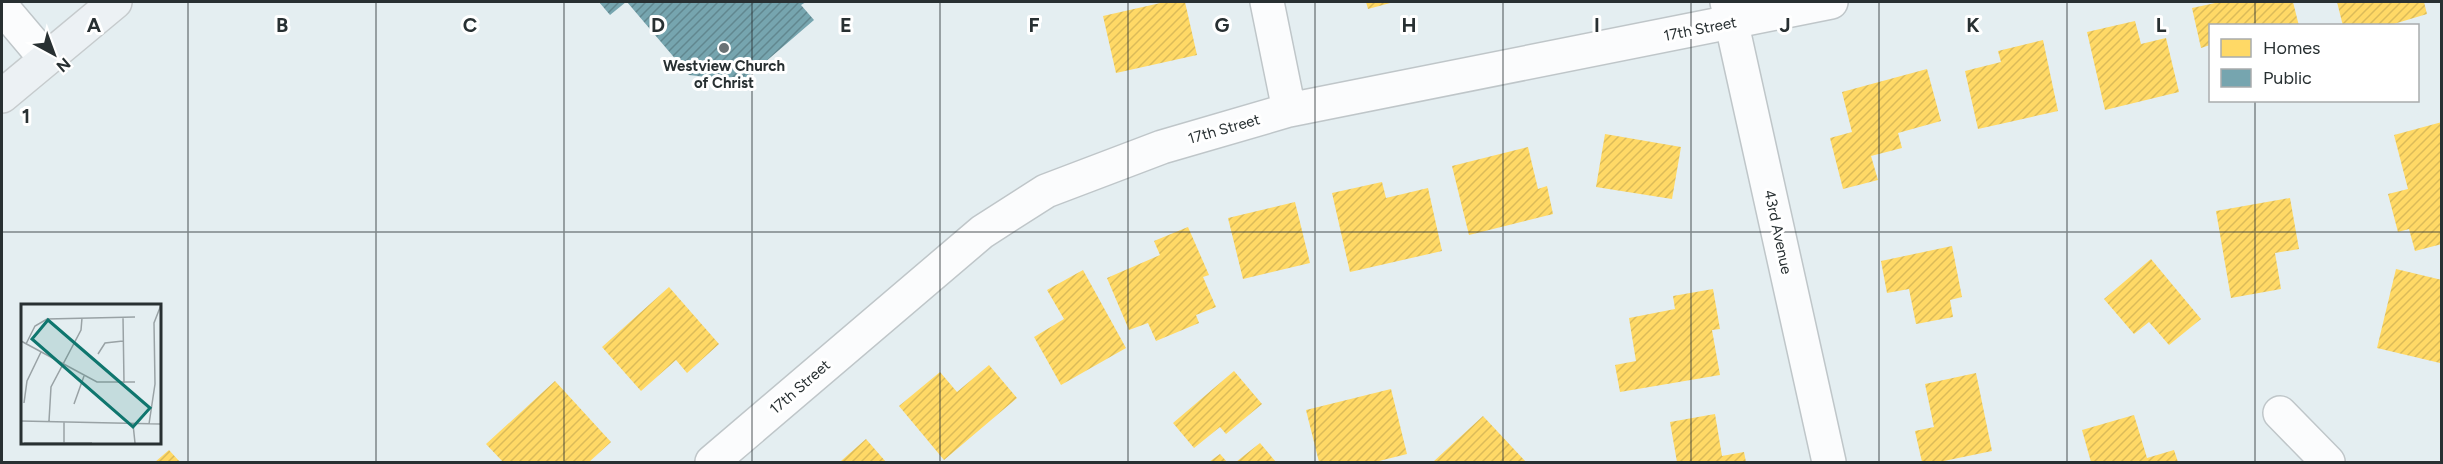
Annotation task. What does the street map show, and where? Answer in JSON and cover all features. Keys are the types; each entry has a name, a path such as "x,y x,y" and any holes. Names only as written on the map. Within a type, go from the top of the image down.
{"main road":[{"path":"2,96 115,2"}],"street":[{"path":"1268,2 1289,110"},
{"name":"17th Street","path":"712,462 982,232 1046,191 1162,147 1289,110 1730,12 1831,2"},
{"path":"2,7 46,59"},
{"name":"43rd Avenue","path":"1730,12 1829,462"},
{"path":"2280,413 2328,462"}],"building: Homes":[{"path":"1165,2 1185,2 1197,55 1116,73 1103,16"},
{"path":"1366,2 1394,2 1368,9"},
{"path":"2220,2 2293,2 2298,24 2209,24 2209,45 2201,48 2192,8"},
{"path":"2337,2 2424,2 2427,14 2394,24 2342,24"},
{"path":"2135,21 2141,44 2166,38 2179,92 2105,110 2087,32"},
{"path":"2043,40 2058,111 1978,129 1965,71 2001,62 1998,51"},
{"path":"1927,69 1941,121 1898,133 1902,148 1871,156 1878,180 1843,189 1830,138 1852,132 1842,92"},
{"path":"2442,122 2442,244 2415,251 2409,229 2398,232 2388,194 2408,189 2394,135"},
{"path":"1605,134 1681,147 1672,199 1596,187"},
{"path":"1528,147 1538,189 1547,186 1553,214 1469,235 1452,166"},
{"path":"1382,182 1386,198 1428,188 1442,251 1350,272 1332,193"},
{"path":"2290,198 2299,249 2275,253 2281,289 2231,298 2216,211"},
{"path":"1295,202 1310,263 1243,279 1228,218"},
{"path":"1188,227 1209,275 1203,277 1216,307 1196,315 1199,323 1156,341 1148,323 1129,330 1107,278 1160,255 1154,241"},
{"path":"1952,246 1962,297 1950,300 1953,317 1916,324 1909,289 1887,293 1881,261"},
{"path":"2151,259 2201,319 2169,345 2149,322 2134,334 2104,299"},
{"path":"2396,269 2442,280 2440,363 2377,348"},
{"path":"1083,270 1126,348 1061,385 1034,337 1064,319 1047,290"},
{"path":"669,287 719,344 687,373 676,360 641,391 602,347"},
{"path":"1713,289 1720,329 1712,330 1720,375 1620,392 1615,365 1636,361 1629,318 1675,309 1673,296"},
{"path":"989,365 1017,398 944,460 899,406 940,372 957,392"},
{"path":"1234,371 1262,404 1226,434 1220,427 1194,448 1173,423"},
{"path":"1976,373 1992,451 1939,462 1922,462 1915,431 1934,427 1925,384"},
{"path":"555,381 611,442 589,462 503,462 486,444"},
{"path":"1391,389 1407,454 1375,462 1319,462 1306,410"},
{"path":"1715,414 1722,456 1744,452 1746,462 1677,462 1670,422"},
{"path":"2134,415 2147,458 2174,450 2178,462 2091,462 2082,430"},
{"path":"1483,416 1526,462 1433,462"},
{"path":"866,439 886,462 841,461"},
{"path":"1260,443 1276,462 1236,462"},
{"path":"169,450 180,462 155,462"},
{"path":"1220,454 1227,462 1209,462"}],"building: Public":[{"path":"599,2 626,2 610,15"},
{"name":"Westview Church of Christ","path":"627,2 806,2 801,5 814,20 743,81 689,75"}],"place":[{"name":"Westview Church of Christ","path":"724,48"}]}
